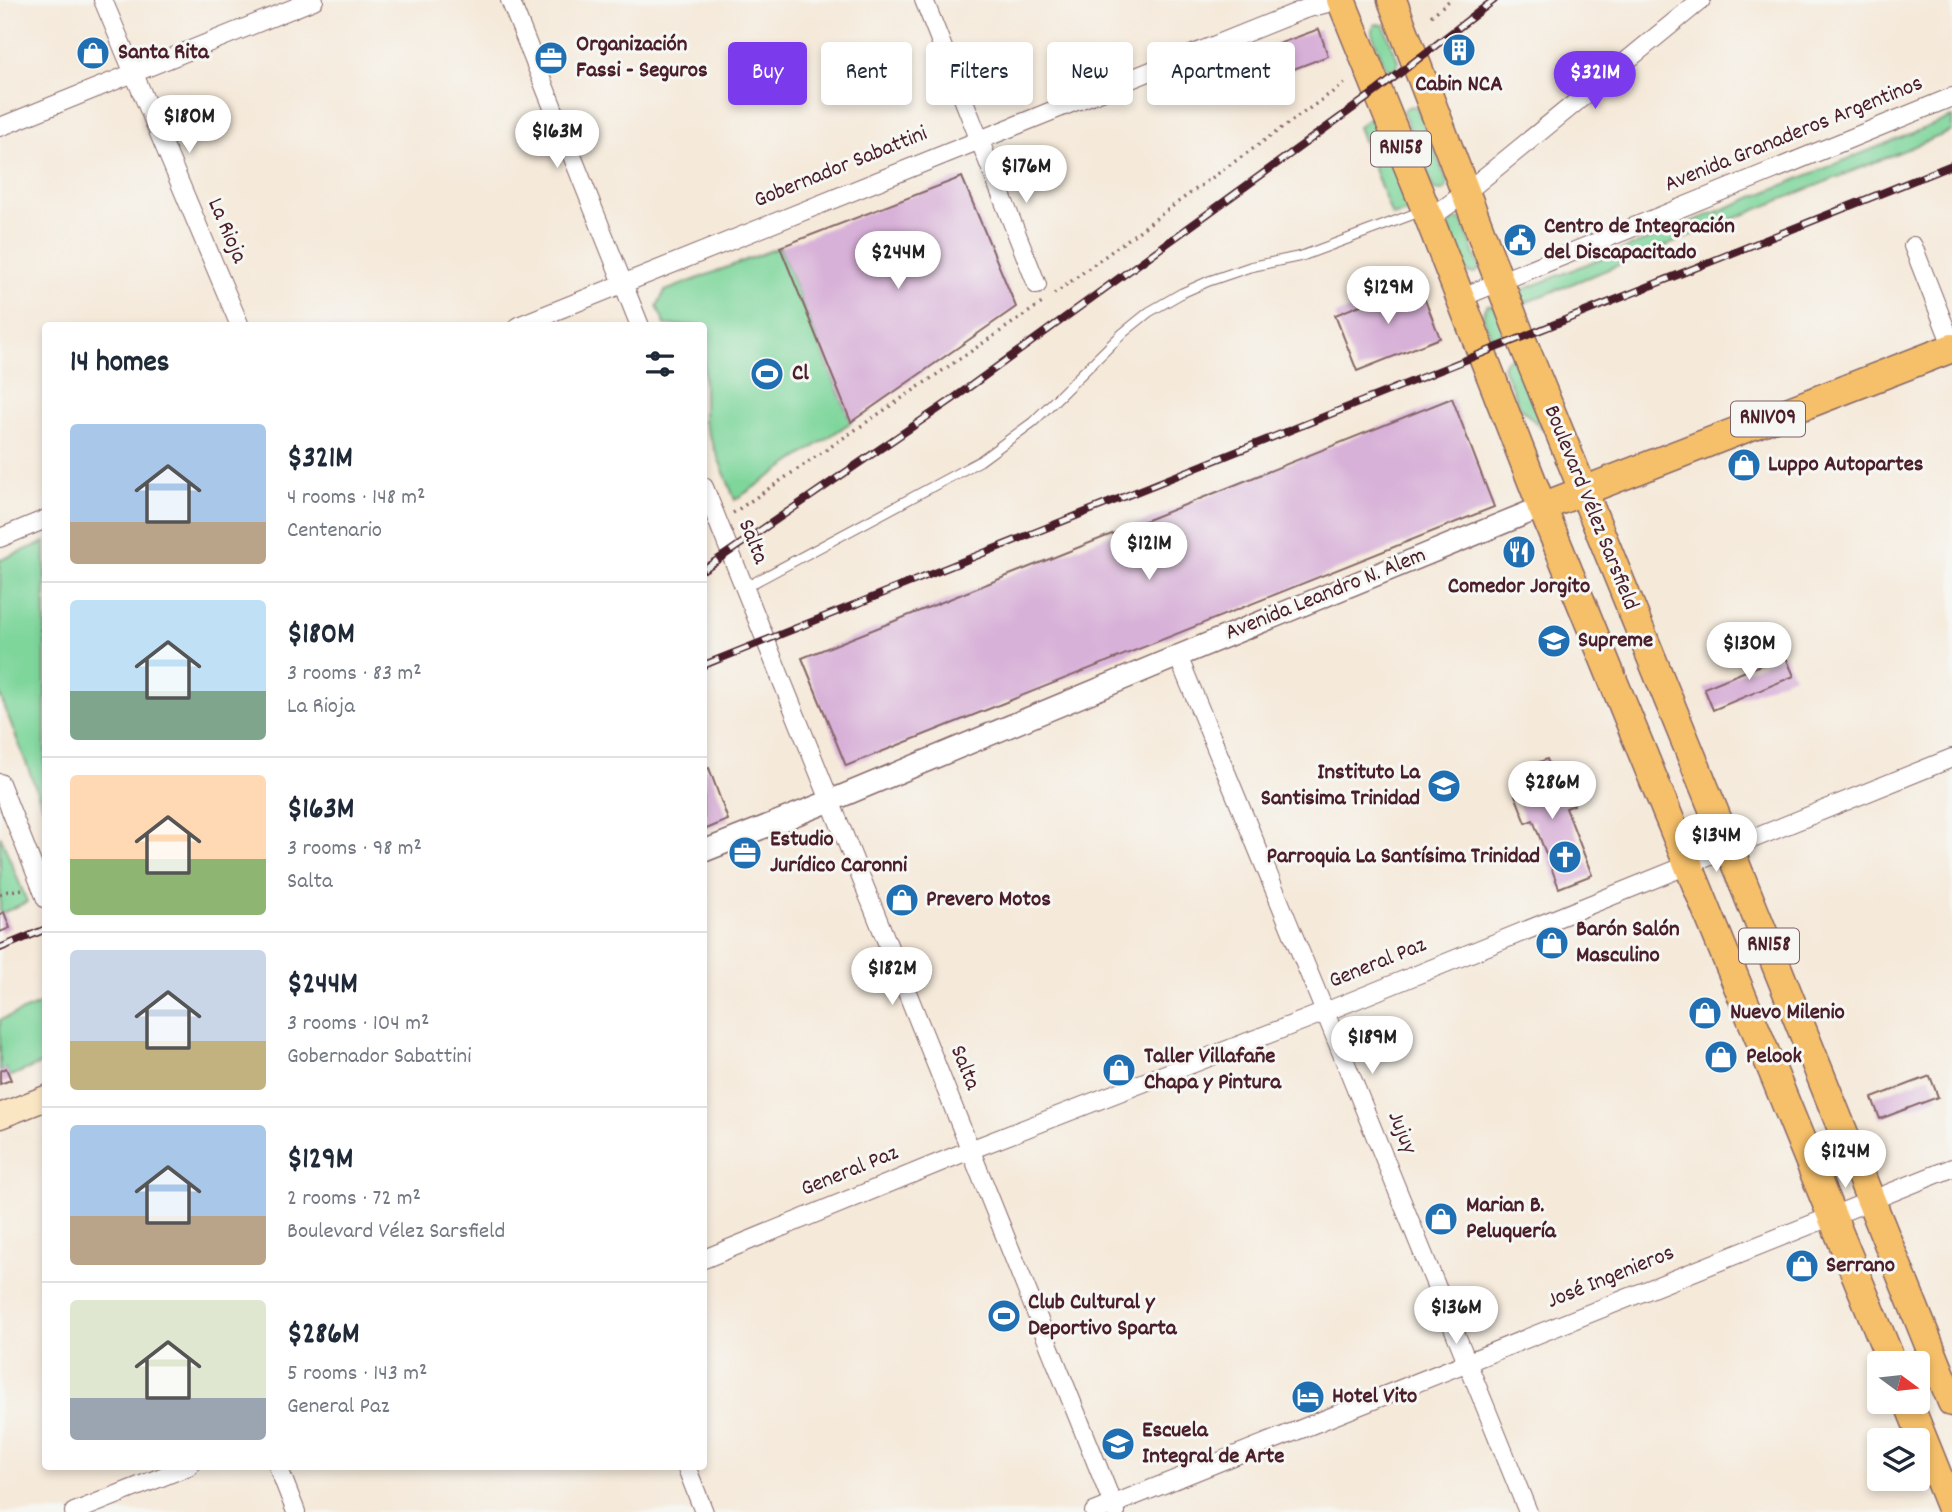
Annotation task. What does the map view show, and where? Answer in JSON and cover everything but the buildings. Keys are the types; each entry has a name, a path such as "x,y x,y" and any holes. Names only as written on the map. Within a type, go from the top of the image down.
{"main road":[{"name":"Boulevard Vélez Sarsfield","path":"1340,0 1542,507 1887,1351"},
{"name":"Boulevard Vélez Sarsfield","path":"1392,0 1499,282 1952,1402"},
{"name":"Avenida Leandro N. Alem","path":"1542,507 1952,346"},
{"path":"0,1116 42,1100"},
{"path":"1913,1414 1952,1511"}],"street":[{"name":"La Rioja","path":"103,0 238,322"},
{"path":"0,127 314,0"},
{"path":"510,0 638,322"},
{"path":"924,0 1037,285"},
{"name":"Gobernador Sabattini","path":"528,322 1304,9 1340,0"},
{"path":"1427,214 1465,193 1700,0"},
{"name":"Avenida Granaderos Argentinos","path":"1460,298 1952,97"},
{"path":"1913,246 1952,346"},
{"name":"Salta","path":"707,495 1114,1508"},
{"name":"Avenida Leandro N. Alem","path":"707,850 1542,507"},
{"path":"0,538 42,521"},
{"name":"Jujuy","path":"1178,656 1528,1512"},
{"name":"General Paz","path":"707,1258 970,1150 1325,1012 1952,758"},
{"path":"0,783 42,891"},
{"name":"José Ingenieros","path":"1094,1512 1114,1508 1467,1362 1952,1168"},
{"path":"74,1512 179,1470"},
{"path":"280,1470 296,1512"},
{"path":"688,1470 704,1512"}],"lane":[{"path":"744,589 979,461 1032,422 1122,332 1182,293 1250,267 1302,256 1427,214"}],"path":[{"path":"1431,16 1450,0"},
{"path":"0,895 8,891 42,894"}],"green space":[{"path":"1375,24 1385,28 1398,61 1394,70 1385,66 1372,33"},
{"path":"1411,106 1417,107 1448,184 1442,191 1434,190 1403,112"},
{"path":"1377,113 1411,205 1408,212 1392,216 1358,127"},
{"path":"1952,117 1952,131 1519,305 1517,295 1520,291"},
{"path":"1458,219 1463,222 1480,269 1475,273 1466,273 1449,228 1451,222"},
{"name":"Cl","path":"780,247 851,422 735,500 707,430 707,322 664,322 657,306 665,291"},
{"path":"1487,305 1495,306 1507,333 1502,339 1493,339 1487,326 1483,313"},
{"path":"1515,358 1543,430 1519,406 1503,366 1506,360"},
{"path":"42,543 42,804 0,695 0,560"},
{"path":"0,835 27,902 0,914"},
{"path":"42,1003 42,1063 9,1077 6,1068 0,1071 0,1020"}],"railway":[{"path":"707,567 950,401 1378,90 1494,0"},
{"path":"707,664 1952,165"},
{"path":"0,948 42,931"}],"place":[{"name":"Cabin NCA","path":"1459,50"},
{"name":"Santa Rita","path":"93,53"},
{"name":"Organización Fassi - Seguros","path":"551,58"},
{"name":"Centro de Integración del Discapacitado","path":"1520,240"},
{"name":"Cl","path":"767,374"},
{"name":"Luppo Autopartes","path":"1744,465"},
{"name":"Comedor Jorgito","path":"1519,552"},
{"name":"Supreme","path":"1554,641"},
{"name":"Instituto La Santisima Trinidad","path":"1444,786"},
{"name":"Estudio Jurídico Caronni","path":"745,853"},
{"name":"Parroquia La Santísima Trinidad","path":"1565,857"},
{"name":"Prevero Motos","path":"902,900"},
{"name":"Barón Salón Masculino","path":"1552,943"},
{"name":"Nuevo Milenio","path":"1705,1013"},
{"name":"Pelook","path":"1721,1057"},
{"name":"Taller Villafañe Chapa y Pintura","path":"1119,1070"},
{"name":"Marian B. Peluquería","path":"1441,1219"},
{"name":"Serrano","path":"1802,1266"},
{"name":"Club Cultural y Deportivo Sparta","path":"1004,1316"},
{"name":"Hotel Vito","path":"1308,1397"},
{"name":"Escuela Integral de Arte","path":"1118,1444"}]}
